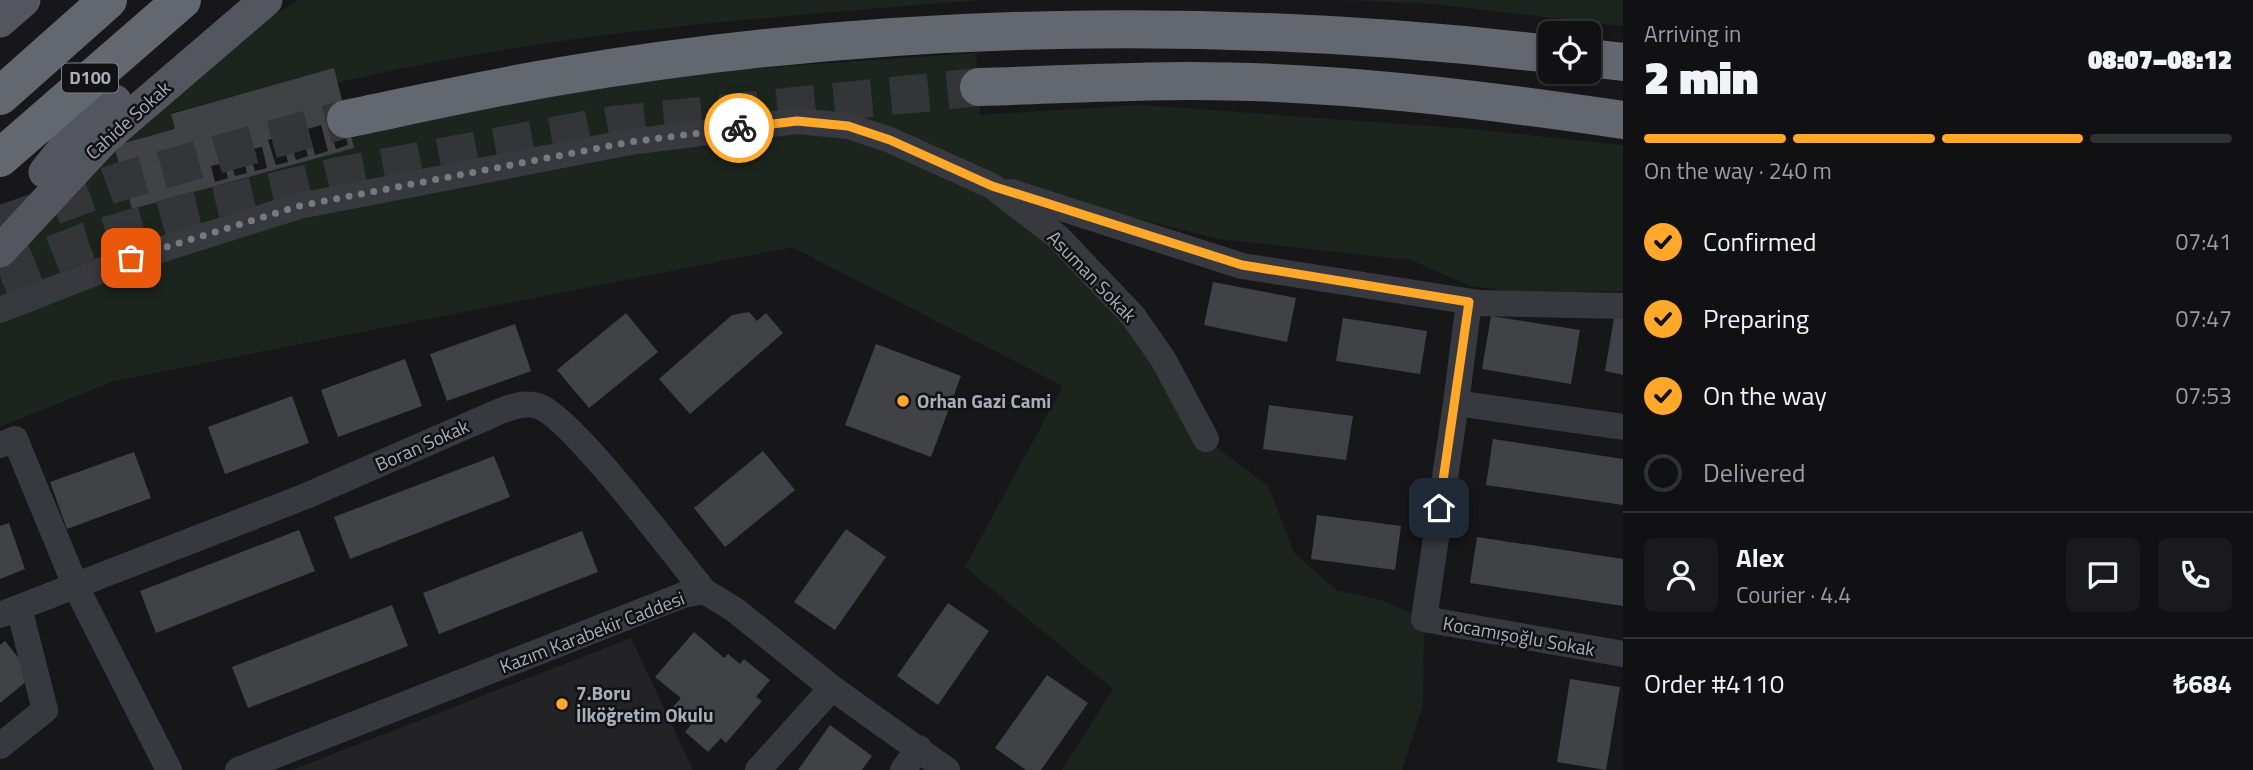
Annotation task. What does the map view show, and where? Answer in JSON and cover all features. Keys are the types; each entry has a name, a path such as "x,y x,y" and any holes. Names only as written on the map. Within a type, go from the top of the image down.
{"highway":[{"name":"D100","path":"0,96 108,0"},
{"name":"D100","path":"0,158 181,0"},
{"path":"346,120 551,77 683,59 786,47 1025,31 1157,28 1299,32 1451,42 1538,53"},
{"path":"1601,59 1623,62"},
{"path":"979,87 1192,81 1432,94 1623,120"},
{"path":"0,183 80,86"}],"main road":[{"path":"0,21 24,0"},
{"name":"Cahide Sokak","path":"0,225 78,131 234,0"},
{"name":"Cahide Sokak","path":"0,251 105,138 266,0"}],"street":[{"name":"Asuman Sokak","path":"0,310 131,258 299,206 630,142 797,121 848,126 890,140 992,186 1058,237 1133,316 1163,359 1206,439"},
{"path":"992,186 1242,265 1469,302 1570,308 1623,306"},
{"name":"Kocamışoğlu Sokak","path":"1469,302 1424,619 1623,654"},
{"path":"1456,403 1623,427"},
{"name":"Boran Sokak","path":"0,746 45,710 9,611 306,496 496,413 527,405 540,406 596,458 704,591"},
{"path":"0,446 15,439 76,587 169,770"},
{"name":"Kazım Karabekir Caddesi","path":"238,770 683,595 704,591 734,610 832,688 947,770"},
{"path":"758,770 832,688"},
{"path":"903,770 919,748"}],"shaded area":[{"path":"299,0 983,0 740,20 577,39 417,65 337,83 333,69 171,113 175,129 132,209 354,148 351,138 481,108 611,85 702,74 976,53 980,115 1140,105 1470,129 1623,145 1623,291 1524,293 1470,286 1411,260 1219,239 1043,195 994,186 1098,277 1206,439 1269,487 1294,553 1336,590 1381,600 1424,619 1423,705 1402,770 1062,770 1113,689 965,567 1063,386 792,247 114,381 0,427 0,268 114,146 242,34"},
{"path":"1343,0 1623,0 1623,26 1601,23 1601,21 1580,21 1435,4"},
{"name":"7.Boru İlköğretim Okulu","path":"631,638 693,770 292,770"}],"building":[{"path":"334,68 354,148 132,209 114,146 175,129 171,114","holes":["341,120 348,145 336,149 328,123","321,125 328,151 315,155 308,129","301,131 308,156 296,160 288,134","281,136 288,162 276,165 268,140","262,147 267,168 255,171 249,150","242,152 247,173 235,176 229,156","224,163 228,178 215,182 211,166"]},
{"path":"1213,282 1296,298 1287,342 1204,325"},
{"path":"749,312 757,321 766,313 783,333 690,414 659,379 732,315"},
{"path":"626,313 658,352 589,408 557,370"},
{"path":"1491,316 1580,330 1571,384 1482,369"},
{"path":"1343,318 1427,331 1420,374 1336,361"},
{"path":"1614,318 1623,319 1623,375 1605,371"},
{"path":"515,324 531,371 447,401 430,354"},
{"name":"Orhan Gazi Cami","path":"876,344 961,376 931,457 845,425"},
{"path":"405,359 422,406 338,437 321,390"},
{"path":"292,396 309,443 225,474 208,427"},
{"path":"1269,405 1353,416 1346,460 1263,449"},
{"path":"1493,439 1623,459 1623,505 1486,485"},
{"path":"763,451 795,490 725,547 694,508"},
{"path":"134,452 151,498 67,529 50,482"},
{"path":"494,456 510,497 350,559 334,517"},
{"path":"1317,515 1401,526 1395,570 1311,559"},
{"path":"9,523 25,569 0,579 0,526"},
{"path":"846,529 886,557 835,630 794,602"},
{"path":"299,530 315,571 156,633 140,591"},
{"path":"582,531 598,572 439,634 423,593"},
{"path":"1477,537 1623,559 1623,606 1470,583"},
{"path":"948,603 989,631 938,705 897,676"},
{"path":"392,605 408,646 248,708 232,667"},
{"path":"694,632 724,658 728,654 740,664 744,659 770,680 756,697 762,701 726,743 721,738 708,752 685,732 691,725 671,709 681,698 655,677"},
{"path":"5,641 33,676 0,703 0,645"},
{"path":"1047,675 1088,703 1041,770 1026,770 995,748"},
{"path":"1570,679 1620,687 1606,770 1557,762"},
{"path":"830,725 872,756 862,770 798,770"}],"tunnel":[{"path":"0,276 88,241 192,211 339,176 613,125 979,87"},
{"path":"0,225 125,180 346,119"}],"way so far":[{"path":"131,258 299,206 630,142 739,128"}],"place":[{"name":"Orhan Gazi Cami","path":"903,401"},
{"name":"7.Boru İlköğretim Okulu","path":"562,704"}],"route":[{"path":"739,128 797,121 848,126 890,140 992,186 1242,265 1469,302 1439,508"}]}
